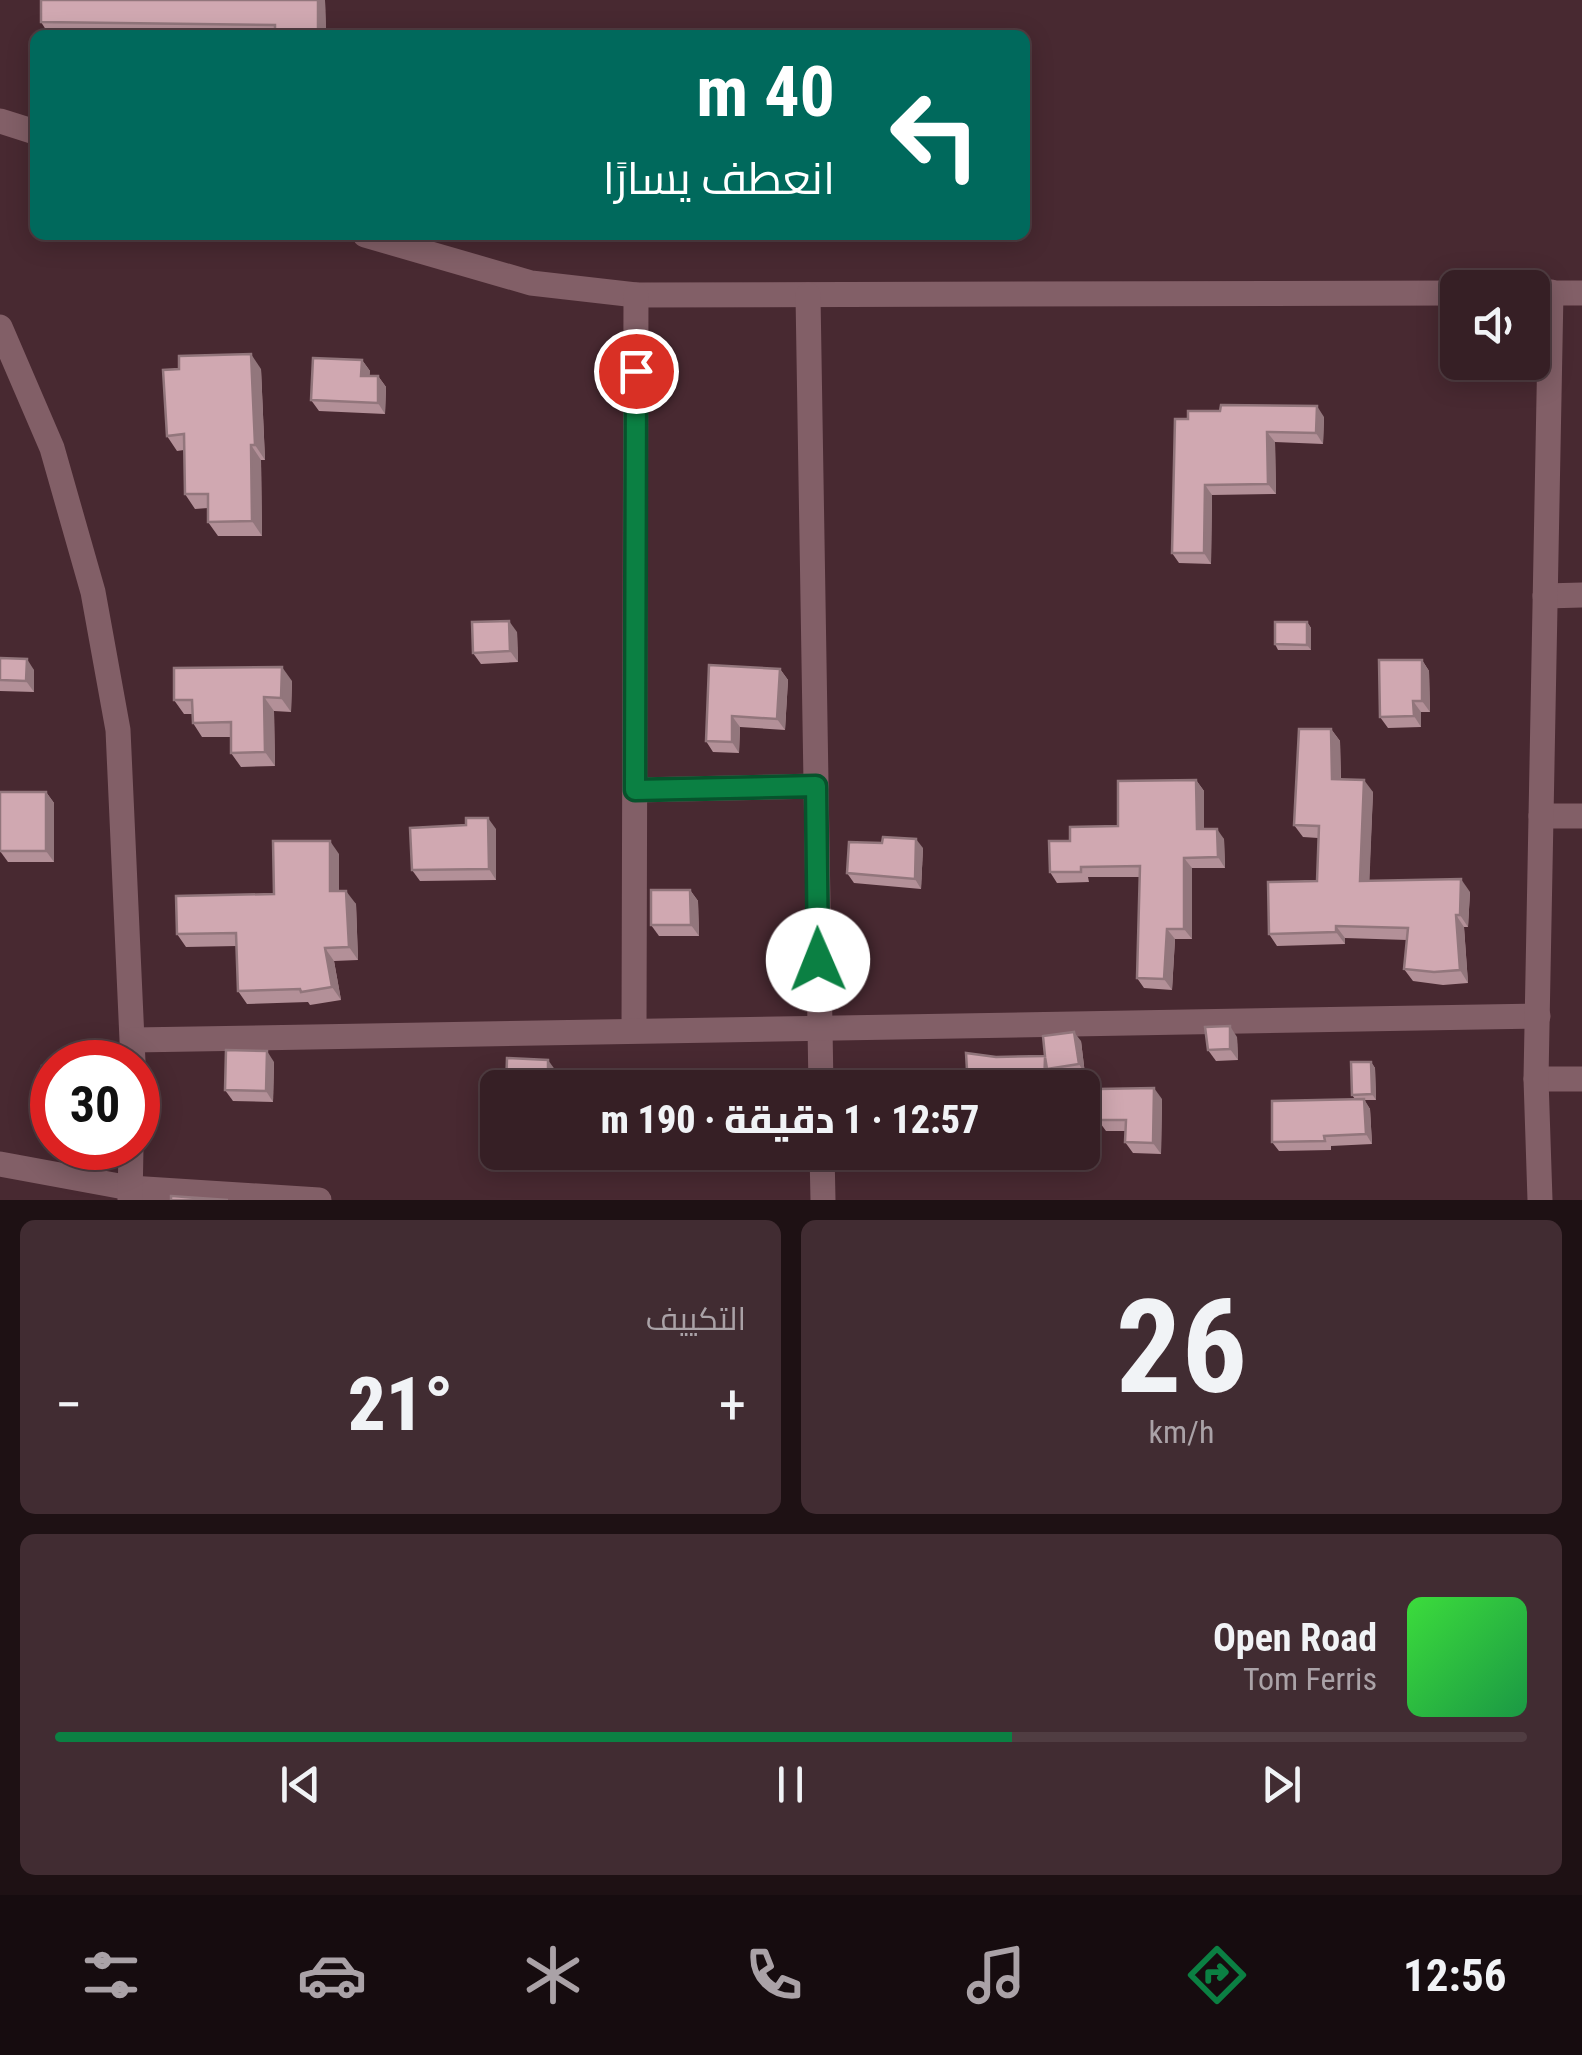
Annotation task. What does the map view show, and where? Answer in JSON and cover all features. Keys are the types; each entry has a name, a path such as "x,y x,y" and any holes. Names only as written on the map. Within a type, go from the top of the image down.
{"street":[{"path":"0,121 30,130"},
{"path":"382,240 531,284 636,294 1440,293"},
{"path":"1550,292 1582,293"},
{"path":"634,1030 636,294"},
{"path":"808,296 820,1070"},
{"path":"0,326 52,448 93,592 118,730 132,1040"},
{"path":"1540,1200 1536,1079 1545,596 1543,380"},
{"path":"1545,596 1582,596"},
{"path":"635,790 816,786"},
{"path":"1541,816 1582,816"},
{"path":"160,1050 634,1030 1538,1016"},
{"path":"1536,1079 1582,1079"},
{"path":"0,1164 130,1194 319,1200"},
{"path":"822,1170 823,1200"}],"building":[{"path":"41,0 318,0 318,30 275,30 275,25 41,22"},
{"path":"251,354 255,445 251,445 252,521 208,522 208,494 185,494 184,434 167,436 163,370 179,369 179,356"},
{"path":"313,358 362,360 361,376 378,376 378,403 311,400"},
{"path":"1221,405 1317,406 1316,433 1267,432 1268,484 1205,485 1204,553 1172,553 1175,419 1188,419 1188,411 1220,411"},
{"path":"509,621 510,651 473,653 472,622"},
{"path":"1275,622 1307,622 1307,645 1275,644"},
{"path":"0,658 27,659 26,681 0,680"},
{"path":"1379,660 1422,660 1422,701 1413,701 1414,716 1380,717"},
{"path":"709,665 780,669 777,719 732,716 732,742 706,741"},
{"path":"282,667 281,698 264,697 265,752 231,753 231,722 193,723 192,700 174,700 174,668"},
{"path":"1299,729 1331,729 1332,779 1364,780 1360,881 1461,879 1460,915 1456,915 1460,970 1404,969 1408,928 1336,926 1336,932 1269,934 1268,882 1317,881 1319,826 1294,825"},
{"path":"1196,780 1197,829 1217,829 1218,857 1184,858 1184,929 1167,929 1164,979 1137,978 1140,866 1050,872 1049,841 1070,841 1070,827 1118,826 1118,781"},
{"path":"0,792 46,792 46,851 0,851"},
{"path":"466,818 488,818 489,869 412,870 410,828 466,825"},
{"path":"883,837 916,839 915,879 847,873 849,842 882,843"},
{"path":"273,841 330,841 330,891 346,891 349,947 325,948 332,987 301,992 238,991 236,933 177,934 176,896 274,894"},
{"path":"651,890 690,890 691,925 651,925"},
{"path":"1230,1026 1230,1049 1208,1050 1205,1027"},
{"path":"1074,1032 1079,1064 1047,1069 1045,1057 1045,1070 967,1070 966,1053 1045,1056 1043,1036"},
{"path":"226,1050 267,1051 266,1091 225,1090"},
{"path":"507,1058 548,1060 548,1070 507,1070"},
{"path":"1351,1062 1371,1062 1372,1094 1352,1095"},
{"path":"1154,1088 1153,1143 1125,1142 1126,1120 1100,1120 1100,1089"},
{"path":"1364,1099 1366,1134 1324,1136 1325,1141 1272,1142 1272,1101"},
{"path":"171,1196 228,1200 171,1200"}],"route":[{"path":"636,371 635,790 816,786 818,960"}]}
